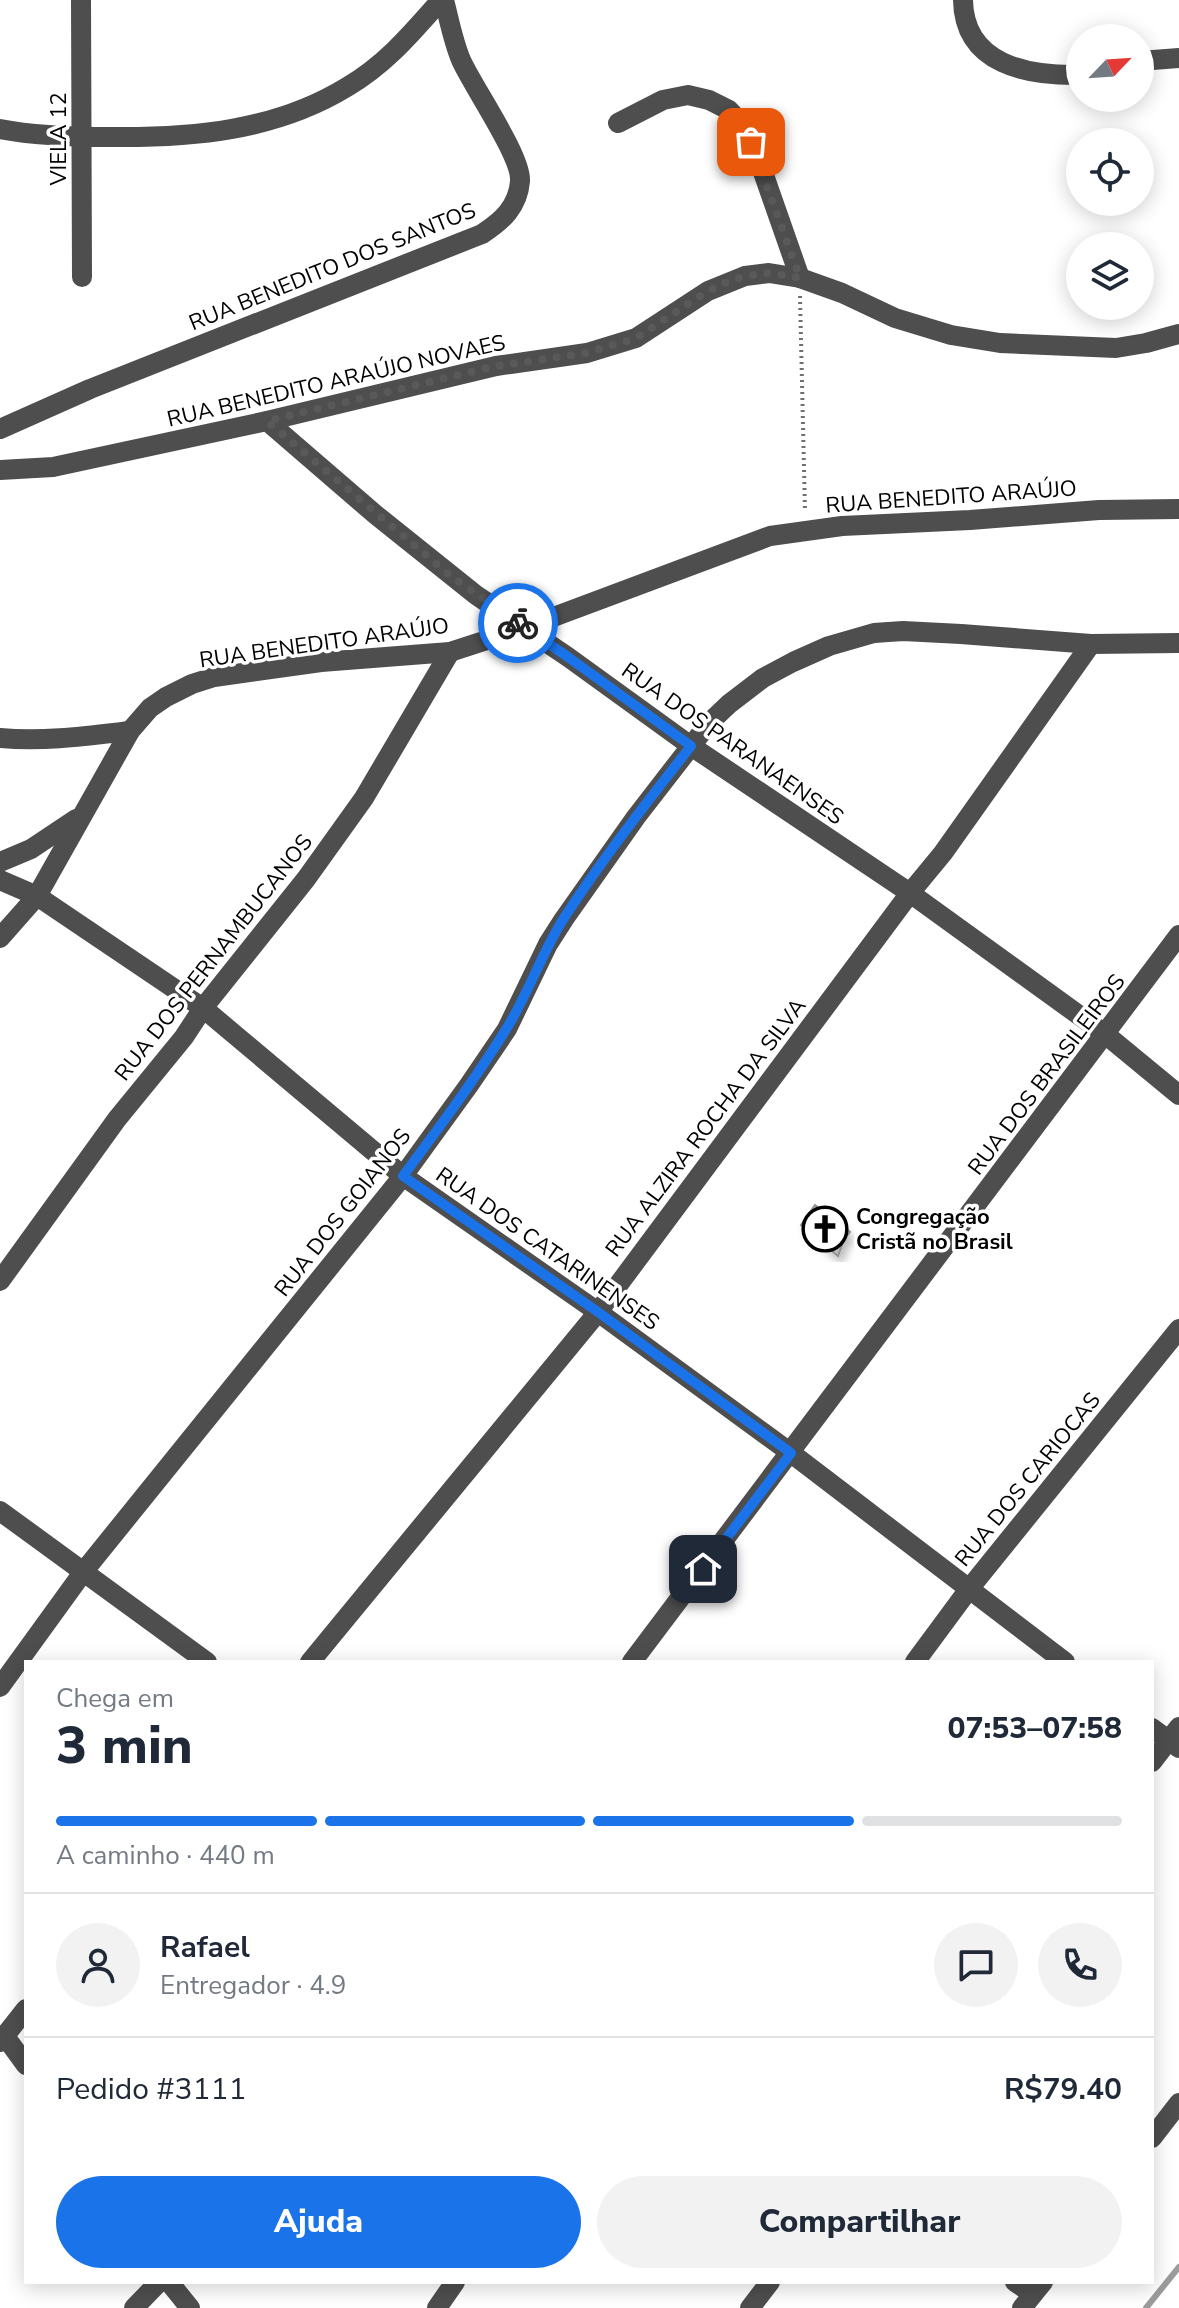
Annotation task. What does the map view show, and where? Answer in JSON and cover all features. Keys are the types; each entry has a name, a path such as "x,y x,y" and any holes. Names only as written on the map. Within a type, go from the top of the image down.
{"street":[{"name":"VIELA 12","path":"81,0 82,277"},
{"path":"0,129 82,137 160,137 206,133 269,121 310,106 347,87 394,53 442,0"},
{"name":"RUA BENEDITO DOS SANTOS","path":"0,429 90,389 482,234 501,222 515,203 520,179 514,156 460,57 442,0"},
{"path":"963,0 968,31 982,49 1008,67 1050,76 1066,75"},
{"path":"1154,60 1179,58"},
{"path":"618,123 663,100 688,95 709,100 729,110 744,126 758,158 800,278"},
{"name":"RUA BENEDITO ARAÚJO NOVAES","path":"0,470 53,467 267,421 496,366 587,353 636,338 727,282 769,273 800,278 842,293 895,318 951,335 1000,343 1116,348 1179,334"},
{"name":"RUA DOS PARANAENSES","path":"267,421 452,577 691,746 910,893 1105,1034 1179,1095"},
{"name":"RUA BENEDITO ARAÚJO","path":"0,938 37,896 130,731 150,708 192,684 214,677 321,662 450,652 524,628 770,536 842,526 1062,512 1179,509"},
{"name":"RUA DOS GOIANOS","path":"0,1687 84,1571 403,1176 507,1029 548,944 564,919 618,841 719,713 763,678 829,646 874,633 903,631 1091,644 1179,643"},
{"name":"RUA ALZIRA ROCHA DA SILVA","path":"312,1660 598,1312 943,853 1091,644"},
{"name":"RUA DOS PERNAMBUCANOS","path":"0,1281 117,1119 306,879 364,798 450,652"},
{"path":"0,738 78,738 130,731"},
{"path":"0,862 31,849 83,815"},
{"name":"RUA DOS CATARINENSES","path":"0,880 37,896 203,1008 403,1176 598,1312 791,1453 1062,1660"},
{"name":"RUA DOS BRASILEIROS","path":"634,1660 1179,935"},
{"name":"RUA DOS CARIOCAS","path":"916,1660 969,1589 1179,1329"},
{"path":"0,1511 204,1660"},
{"path":"1154,1729 1176,1739 1154,1760"},
{"path":"24,2011 2,2038 24,2063"},
{"path":"1154,2135 1179,2103"},
{"path":"134,2308 157,2284"},
{"path":"171,2284 190,2308"},
{"path":"437,2308 454,2284"},
{"path":"750,2308 768,2284"}],"path":[{"path":"800,278 806,531"}],"building":[{"name":"Congregação Cristã no Brasil","path":"815,1205 850,1232 838,1256 801,1225"}],"waterway":[{"path":"1146,2308 1179,2267"}],"way so far":[{"path":"518,623 452,577 267,421 496,366 587,353 636,338 727,282 769,273 800,278 751,142"}],"place":[{"name":"Congregação Cristã no Brasil","path":"825,1229"}],"route":[{"path":"518,623 691,746 618,841 564,919 548,944 507,1029 403,1176 598,1312 791,1453 703,1569"}]}
